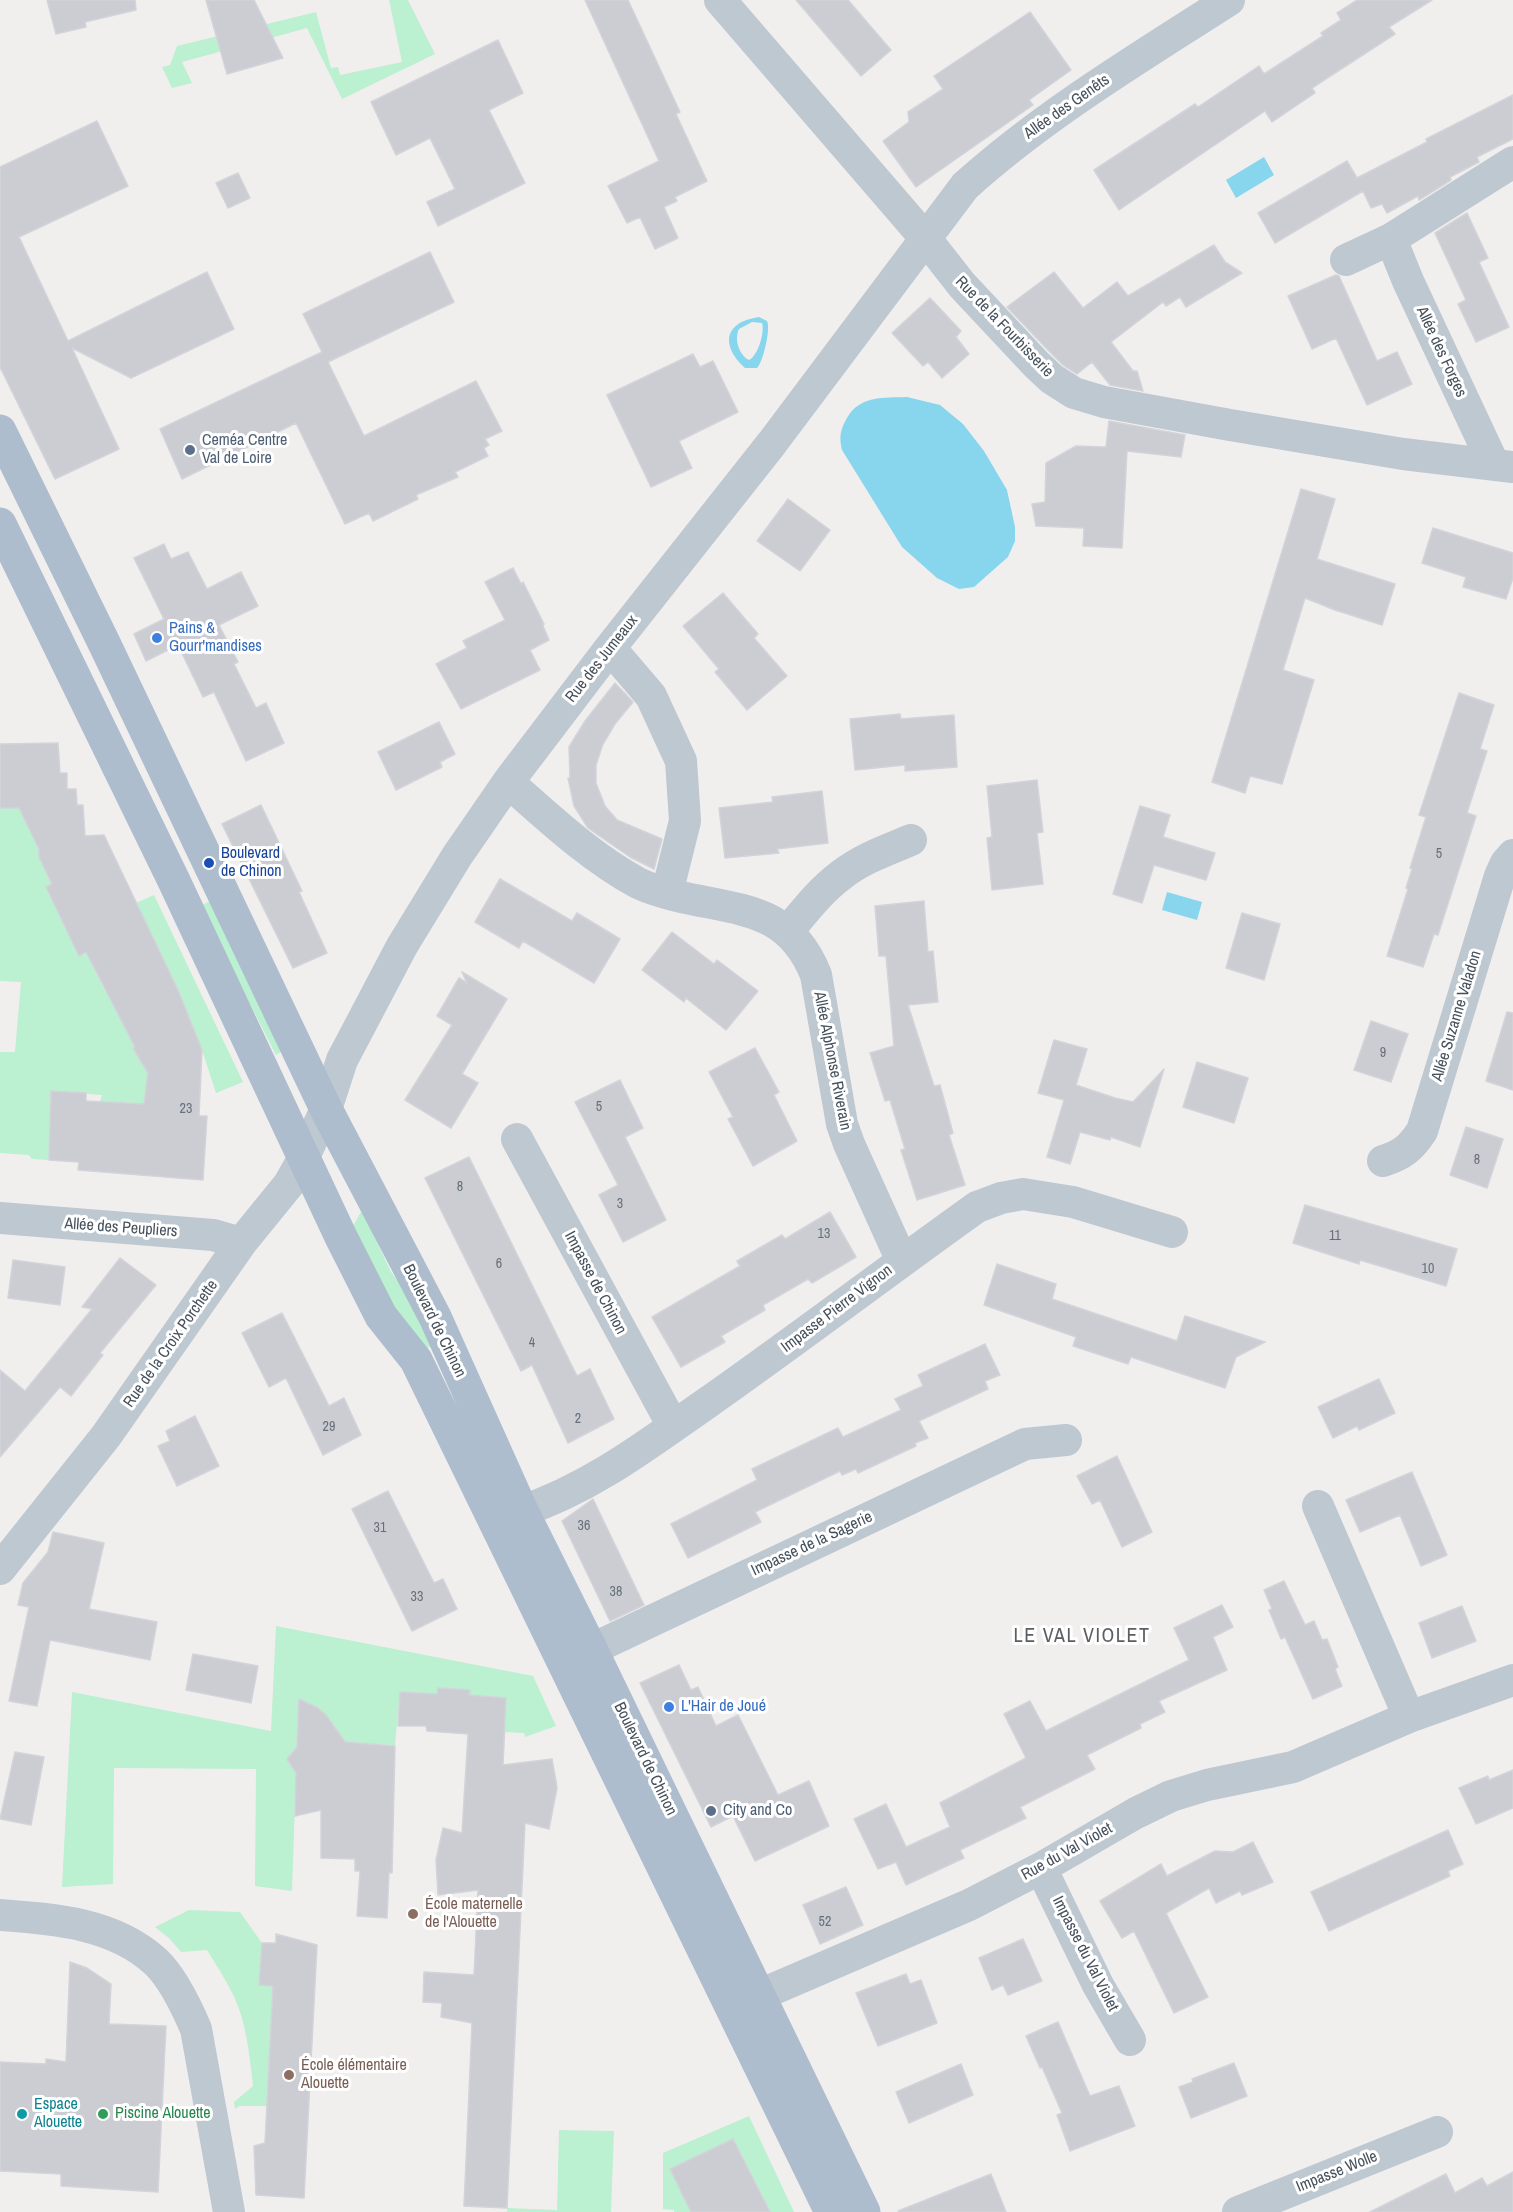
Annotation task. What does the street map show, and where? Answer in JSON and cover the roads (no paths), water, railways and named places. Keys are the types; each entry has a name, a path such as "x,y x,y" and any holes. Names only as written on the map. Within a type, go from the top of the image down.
{"main road":[{"name":"Boulevard de Chinon","path":"0,431 105,645 326,1109 435,1317 522,1510 591,1648 744,2002 831,2212"},
{"name":"Boulevard de Chinon","path":"0,524 174,881 303,1159 381,1316 416,1360 494,1518 562,1664 744,2002 864,2212"}],"street":[{"name":"Rue de la Fourbisserie","path":"720,0 926,239 962,285 1036,364 1074,393 1104,402 1230,425 1403,454 1503,466"},
{"name":"Allée des Genêts","path":"926,239 965,186 1003,152 1107,79 1229,0"},
{"path":"1346,260 1391,239 1513,162"},
{"name":"Rue des Jumeaux","path":"326,1109 342,1060 402,946 457,856 508,782 610,648 772,444 926,239"},
{"name":"Allée des Forges","path":"1391,239 1408,281 1503,466"},
{"path":"610,648 651,696 681,761 685,821 667,893"},
{"name":"Allée Alphonse Riverain","path":"508,782 603,862 641,884 667,893 749,912 771,921 788,931 808,955 816,975 838,1104 849,1144 902,1261"},
{"path":"788,931 839,876 862,861 911,840"},
{"name":"Allée Suzanne Valadon","path":"1383,1161 1400,1155 1413,1145 1422,1131 1500,876 1513,855"},
{"name":"Rue de la Croix Porchette","path":"0,1569 106,1436 241,1243 289,1184 326,1109"},
{"name":"Impasse de Chinon","path":"517,1139 673,1426"},
{"name":"Impasse Pierre Vignon","path":"522,1510 553,1500 589,1482 791,1344 977,1207 1001,1198 1023,1194 1073,1202 1172,1232"},
{"name":"Allée des Peupliers","path":"0,1218 213,1235 241,1243"},
{"name":"Impasse de la Sagerie","path":"562,1664 591,1648 1025,1444 1066,1440"},
{"path":"1318,1506 1409,1717"},
{"name":"Rue du Val Violet","path":"744,2002 969,1905 1171,1796 1207,1785 1293,1767 1409,1717 1513,1680"},
{"name":"Impasse du Val Violet","path":"1041,1868 1098,1985 1130,2040"},
{"path":"0,1915 63,1921 93,1928 135,1945 158,1964 186,2006 196,2029 229,2212"},
{"name":"Impasse Wolle","path":"1238,2212 1437,2132"}],"water":[{"path":"1264,157 1274,175 1236,198 1226,180"},
{"path":"759,317 767,321 768,325 764,353 757,368 745,368 737,359 729,343 733,329 747,320","holes":["752,322 762,323 760,343 749,360 740,351 737,342 739,329"]},
{"path":"907,397 940,405 963,424 984,451 1007,490 1015,527 1015,541 1008,557 974,587 959,589 937,578 902,547 842,450 840,437 843,426 852,411 859,405 873,399"},
{"path":"1167,892 1202,902 1197,920 1162,910"}],"place":[{"name":"Ceméa Centre Val de Loire","path":"190,450"},
{"name":"Pains & Gourr'mandises","path":"157,638"},
{"name":"Boulevard de Chinon","path":"209,863"},
{"name":"L'Hair de Joué","path":"669,1707"},
{"name":"City and Co","path":"711,1811"},
{"name":"École maternelle de l'Alouette","path":"413,1914"},
{"name":"École élémentaire Alouette","path":"289,2075"},
{"name":"Espace Alouette","path":"22,2114"},
{"name":"Piscine Alouette","path":"103,2114"}],"district":[{"name":"LE VAL VIOLET","path":"1082,1637"}]}
